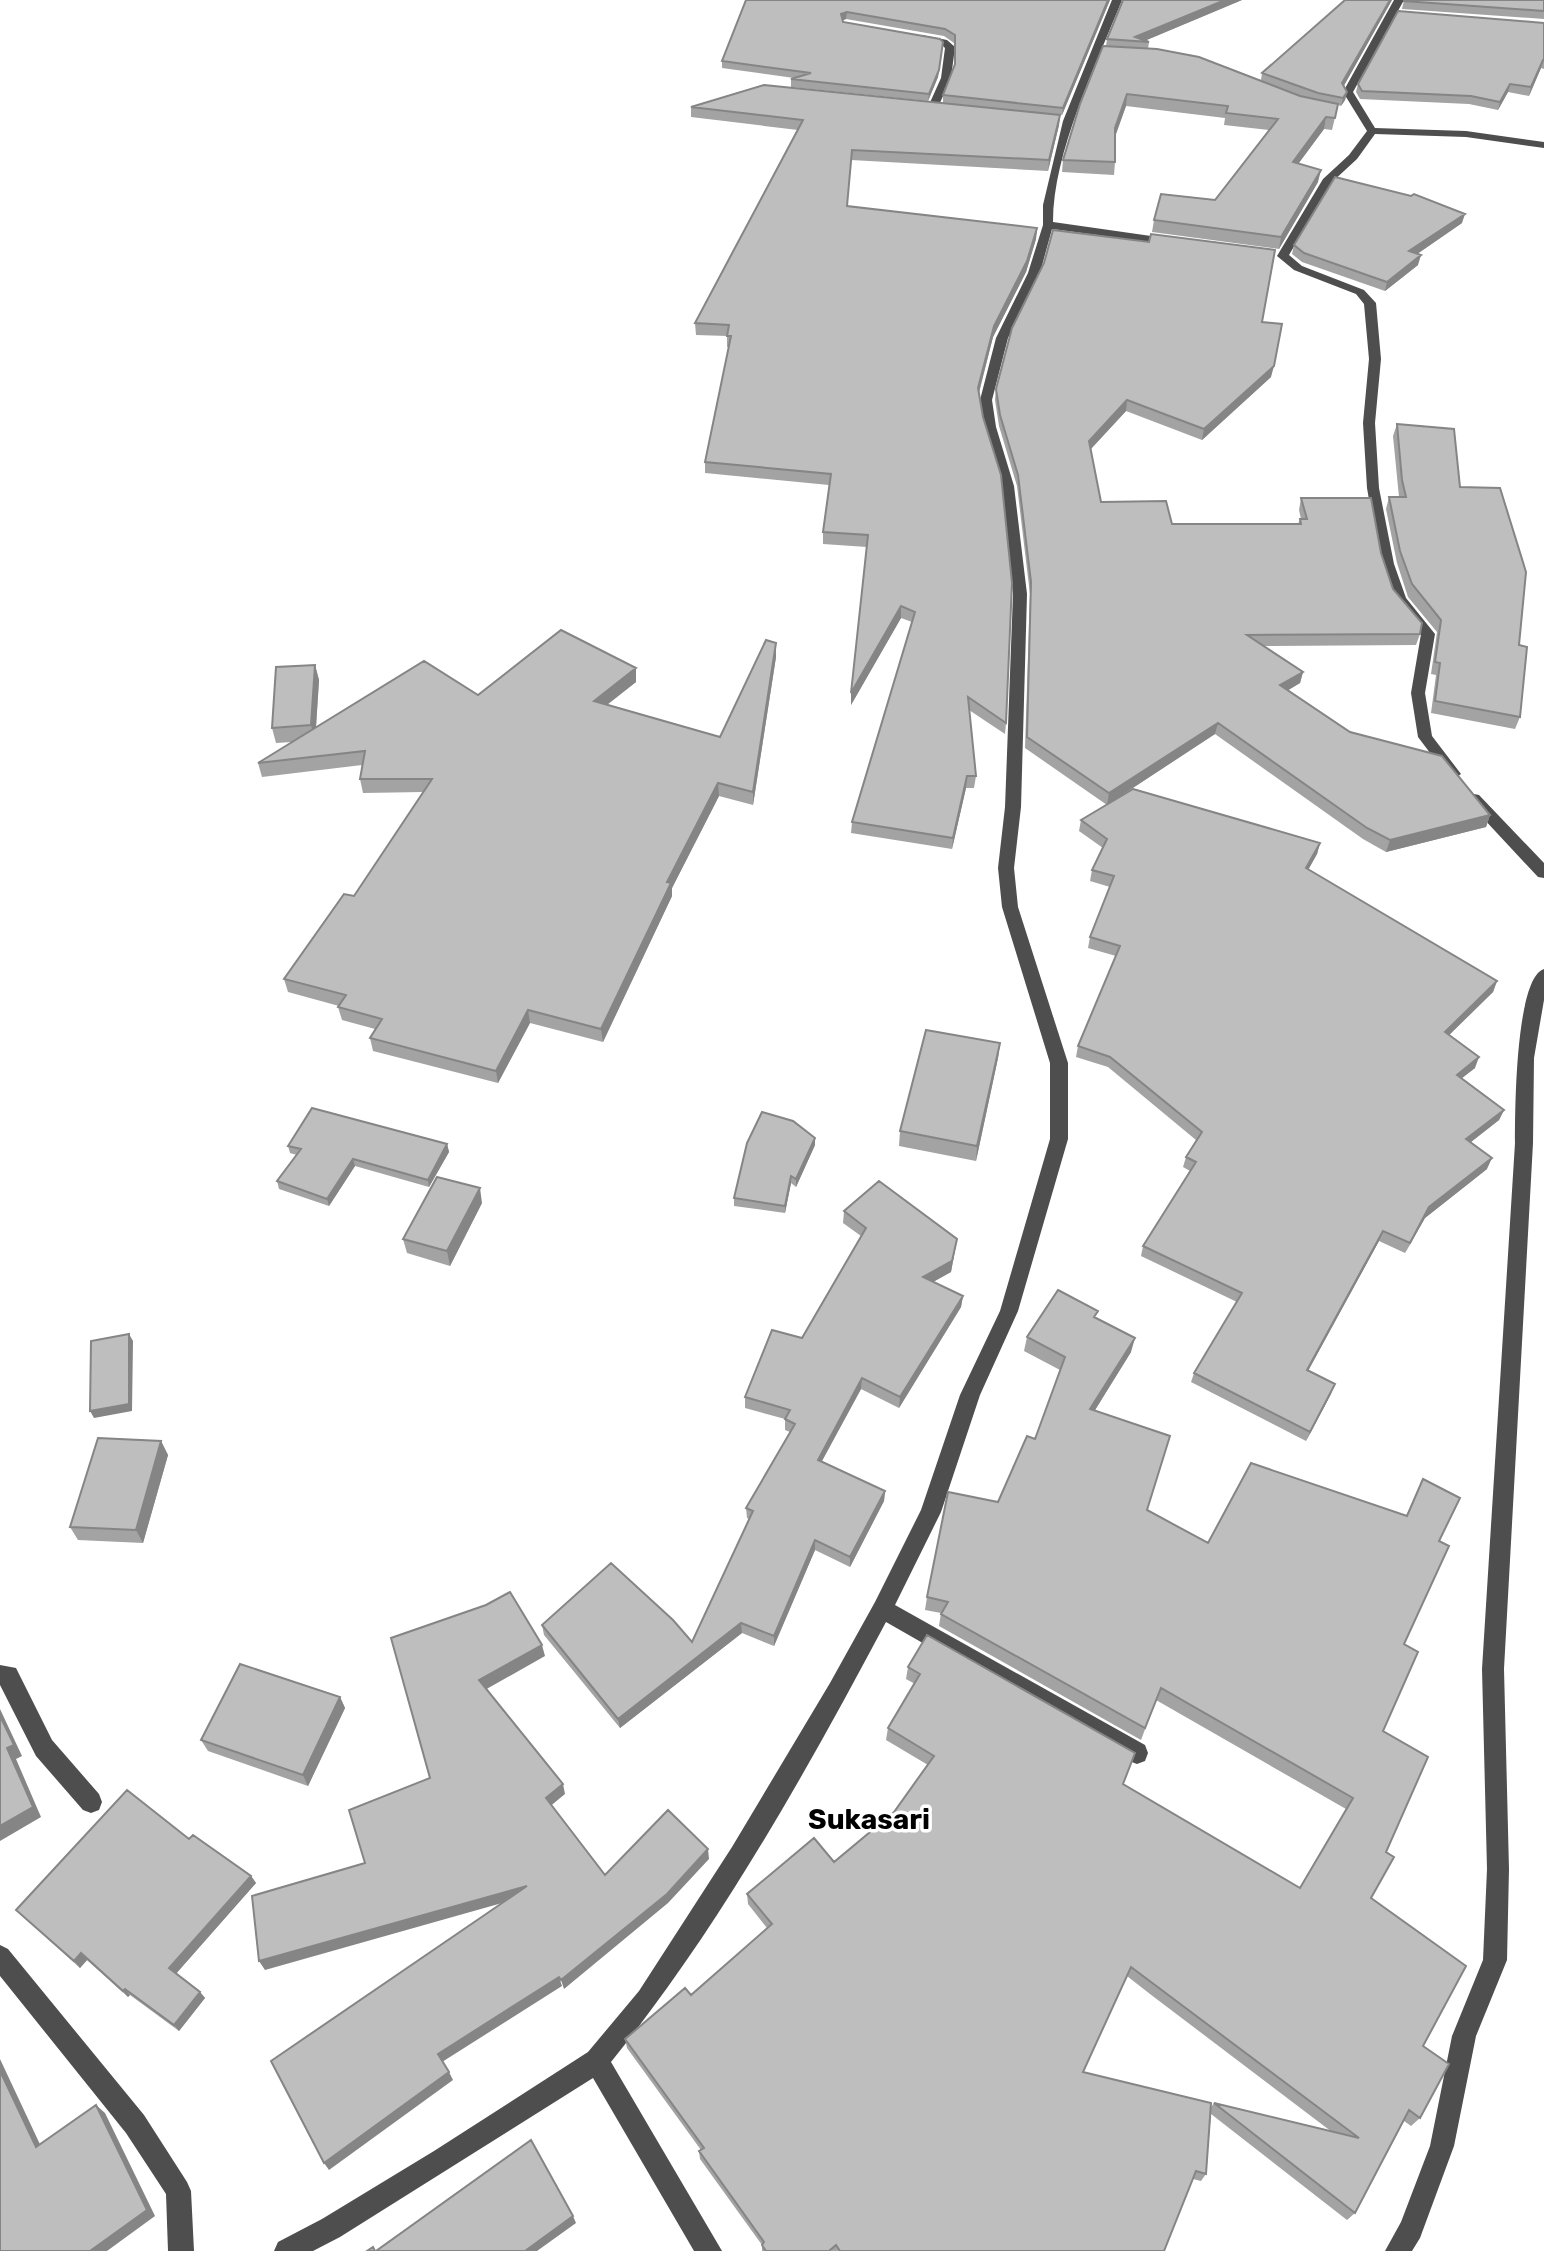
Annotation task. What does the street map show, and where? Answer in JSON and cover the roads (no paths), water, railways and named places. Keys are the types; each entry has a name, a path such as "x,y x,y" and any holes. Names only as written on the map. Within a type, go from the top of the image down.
{"street":[{"path":"287,2251 331,2228 443,2160 597,2061 647,1999 740,1855 838,1690 882,1609 931,1511 970,1395 1009,1311 1059,1139 1059,1063 1010,907 1006,867 1014,794 1020,594 1008,486 990,427 986,400 1002,338 1034,273 1048,225 1048,205 1062,121 1104,53 1116,0"},
{"path":"1399,0 1398,13 1348,92 1354,112 1372,131 1466,134 1544,145"},
{"path":"905,35 944,42 950,47 944,88 933,107"},
{"path":"919,106 960,110"},
{"path":"1283,256 1327,181 1353,157 1372,131"},
{"path":"1048,225 1186,243"},
{"path":"1269,254 1283,256 1298,268 1315,276 1360,292 1370,303 1375,359 1369,423 1373,488 1387,564 1399,599 1428,634 1418,693 1425,737 1465,788 1544,873"},
{"path":"1398,2251 1411,2229 1443,2146 1464,2036 1495,1960 1498,1870 1493,1668 1524,1143 1523,1083 1532,1004 1544,975"},
{"path":"882,1609 1137,1753"},
{"path":"0,1675 8,1675 44,1748 91,1802"},
{"path":"0,1957 135,2124 178,2191 181,2251"},
{"path":"597,2061 709,2251"}],"district":[{"name":"Sukasari","path":"869,1819"}]}
